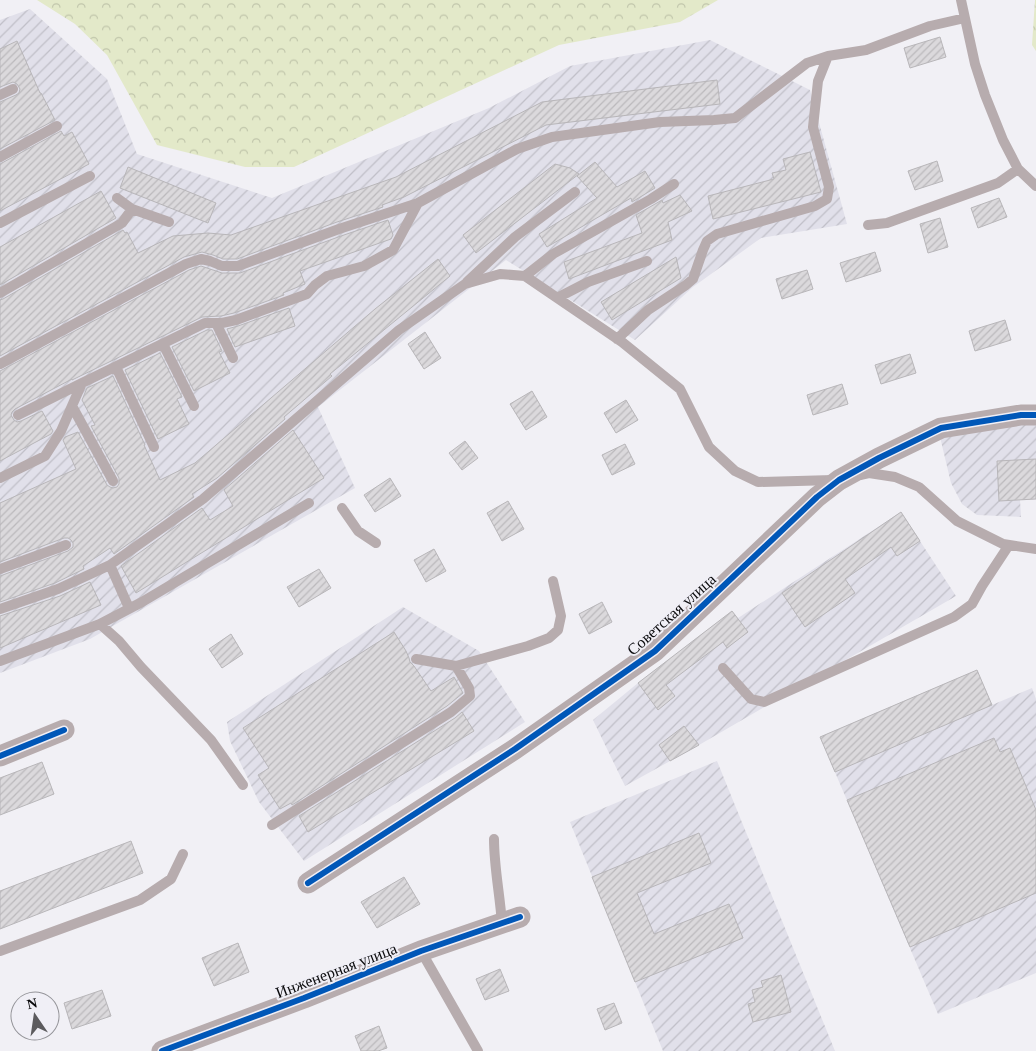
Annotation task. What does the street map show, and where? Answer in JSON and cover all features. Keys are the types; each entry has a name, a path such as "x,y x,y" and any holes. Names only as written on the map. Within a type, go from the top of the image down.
{"street":[{"name":"Советская улица","path":"308,883 515,748 655,651 817,497 839,480 941,428 1022,415 1036,415"},
{"path":"0,756 64,730"},
{"name":"Инженерная улица","path":"162,1051 304,998 421,951 511,920"}],"lane":[{"path":"962,0 974,64 982,88 1003,140 1018,168 1036,186"},
{"path":"0,364 186,264 200,259 222,266 238,266 339,229 418,204 518,149 552,137 660,122 735,118 807,63 828,56 866,50 930,26 965,18"},
{"path":"617,339 648,310 686,285 693,278 702,250 707,241 717,234 815,206 827,199 829,187 813,127 818,81 828,56"},
{"path":"0,95 13,90"},
{"path":"0,157 57,126"},
{"path":"868,225 887,223 998,182 1018,168"},
{"path":"0,223 90,176"},
{"path":"525,276 553,254 674,184"},
{"path":"0,609 58,589 110,564 203,499 399,330 464,284 515,237 576,192"},
{"path":"117,198 132,209 169,222"},
{"path":"18,415 205,323 222,323 236,320 307,294 327,276 364,266 393,250 418,204"},
{"path":"0,292 122,223 132,209"},
{"path":"558,298 588,282 646,261"},
{"path":"464,284 500,274 525,276 558,298 617,339 680,389 709,447 735,471 758,482 839,480 869,473 895,477 919,487 957,521 1003,544 1036,548"},
{"path":"216,323 233,358"},
{"path":"163,344 194,406"},
{"path":"116,367 154,447"},
{"path":"0,478 45,456 61,430 82,383"},
{"path":"72,406 113,481"},
{"path":"0,662 100,624 309,502"},
{"path":"342,508 358,531 376,543"},
{"path":"0,569 66,545"},
{"path":"723,668 750,699 764,702 954,616 972,604 1009,545"},
{"path":"110,564 129,608"},
{"path":"416,659 456,666 528,646 549,638 558,630 561,616 553,581"},
{"path":"100,624 119,640 141,667 211,740 243,785"},
{"path":"272,825 451,712 470,696 469,688 456,666"},
{"path":"494,839 494,859 500,897 511,920"},
{"path":"0,951 140,900 171,878 183,854"},
{"path":"421,951 478,1051"}],"shaded area":[{"path":"30,9 107,79 137,154 272,198 489,108 570,66 710,40 810,90 847,224 761,238 693,287 635,340 506,260 318,407 355,488 90,639 0,673 0,20"},
{"path":"1021,425 1036,425 1036,499 1020,500 1021,517 977,515 962,504 951,483 940,437"},
{"path":"901,512 956,596 625,786 593,720 732,611 738,618"},
{"path":"403,607 479,651 525,722 304,861 259,802 230,741 227,722"},
{"path":"977,670 992,705 1032,688 1036,699 1036,973 938,1014 820,737"},
{"path":"717,761 835,1051 663,1051 570,822"}],"green space":[{"path":"37,0 718,0 680,22 559,45 294,167 245,167 157,145 107,55 75,24"},
{"path":"1036,0 1036,51 1032,45"}],"building":[{"path":"940,37 946,57 910,68 904,48"},
{"path":"17,41 40,93 55,120 0,149 0,102 16,95 20,89 13,82 0,87 0,49"},
{"path":"717,80 720,104 546,125 404,197 382,205 383,207 237,259 223,259 202,252 184,257 0,356 0,300 123,230 125,233 127,232 138,253 173,236 208,233 231,235 396,177 542,102"},
{"path":"61,131 64,136 72,132 89,164 0,211 0,164"},
{"path":"810,152 821,192 713,219 708,196 774,179 772,173 786,170 783,159"},
{"path":"937,161 943,181 915,190 908,171"},
{"path":"595,162 617,187 645,171 655,188 632,202 631,198 547,247 539,234 597,198 577,176"},
{"path":"555,164 570,168 579,174 476,253 463,235"},
{"path":"128,167 216,203 208,223 120,188"},
{"path":"101,191 116,218 0,285 0,247"},
{"path":"680,195 692,211 668,222 672,240 569,279 564,262 642,233 636,215 662,200 663,203"},
{"path":"999,198 1007,217 978,228 971,208"},
{"path":"940,218 948,247 928,253 920,224"},
{"path":"388,220 393,235 391,239 300,271 305,284 283,293 284,295 234,313 202,317 72,379 15,409 11,415 17,422 42,411 53,431 51,434 0,461 0,371 189,270 201,266 222,273 240,273"},
{"path":"875,252 881,271 846,282 840,263"},
{"path":"676,257 681,278 612,320 601,302"},
{"path":"438,259 450,276 330,374 332,376 284,417 285,419 217,478 192,494 194,497 114,554 110,548 83,566 84,569 55,583 0,602 0,576 68,551 73,547 71,540 64,538 0,562 0,503 76,469 63,440 65,437 78,432 107,485 113,488 119,484 119,478 91,426 95,425 82,400 87,388 113,376 160,480 195,463 375,309"},
{"path":"807,270 813,289 782,299 776,279"},
{"path":"289,308 295,326 235,347 227,329"},
{"path":"1005,320 1011,340 975,351 969,331"},
{"path":"207,330 212,330 222,351 219,352 230,373 194,391 172,347"},
{"path":"425,332 441,358 424,369 408,344"},
{"path":"160,353 182,397 177,399 189,424 158,439 125,370"},
{"path":"910,354 916,373 881,384 875,365"},
{"path":"842,384 848,404 813,415 807,395"},
{"path":"532,391 547,417 526,430 510,404"},
{"path":"626,400 638,420 616,433 604,413"},
{"path":"293,430 324,478 136,593 121,566 202,508 210,520 233,506 224,490"},
{"path":"465,441 478,458 462,470 449,453"},
{"path":"625,444 635,464 612,475 602,455"},
{"path":"1036,459 1036,499 999,501 997,461"},
{"path":"390,478 401,496 375,512 364,495"},
{"path":"508,501 524,529 502,541 487,513"},
{"path":"901,512 920,541 897,556 891,547 845,579 855,593 805,627 782,593"},
{"path":"434,549 446,571 426,582 414,560"},
{"path":"319,569 331,588 299,607 287,587"},
{"path":"90,582 101,605 0,648 0,616 60,596"},
{"path":"602,602 612,622 589,634 579,614"},
{"path":"732,611 748,632 727,648 723,642 666,685 675,696 658,710 638,683"},
{"path":"394,632 406,651 410,662 431,691 454,677 463,693 447,706 292,805 291,803 280,809 258,775 269,768 243,728"},
{"path":"231,634 243,654 222,668 209,649"},
{"path":"977,670 992,705 835,772 820,737"},
{"path":"462,712 474,731 308,832 299,816"},
{"path":"684,726 699,745 670,761 659,745"},
{"path":"994,738 1000,752 1010,748 1036,810 1036,893 910,947 847,800"},
{"path":"42,762 54,794 0,815 0,778"},
{"path":"699,833 711,863 637,893 654,934 729,904 743,938 635,982 592,877"},
{"path":"131,841 143,873 0,929 0,891"},
{"path":"404,877 420,904 377,928 361,902"},
{"path":"238,943 249,972 214,986 202,958"},
{"path":"500,969 509,991 485,1000 476,979"},
{"path":"781,975 791,1012 753,1022 748,1004 755,1002 752,990 763,987 761,981"},
{"path":"102,990 111,1016 72,1029 64,1003"},
{"path":"614,1003 622,1023 605,1030 597,1009"},
{"path":"379,1026 387,1048 378,1051 361,1051 355,1036"}],"cycle path":[{"path":"308,883 515,749 655,651 817,497 839,480 941,428 1021,415 1036,415"},
{"path":"0,756 64,730"},
{"path":"162,1051 304,998 421,951 520,917"}]}
